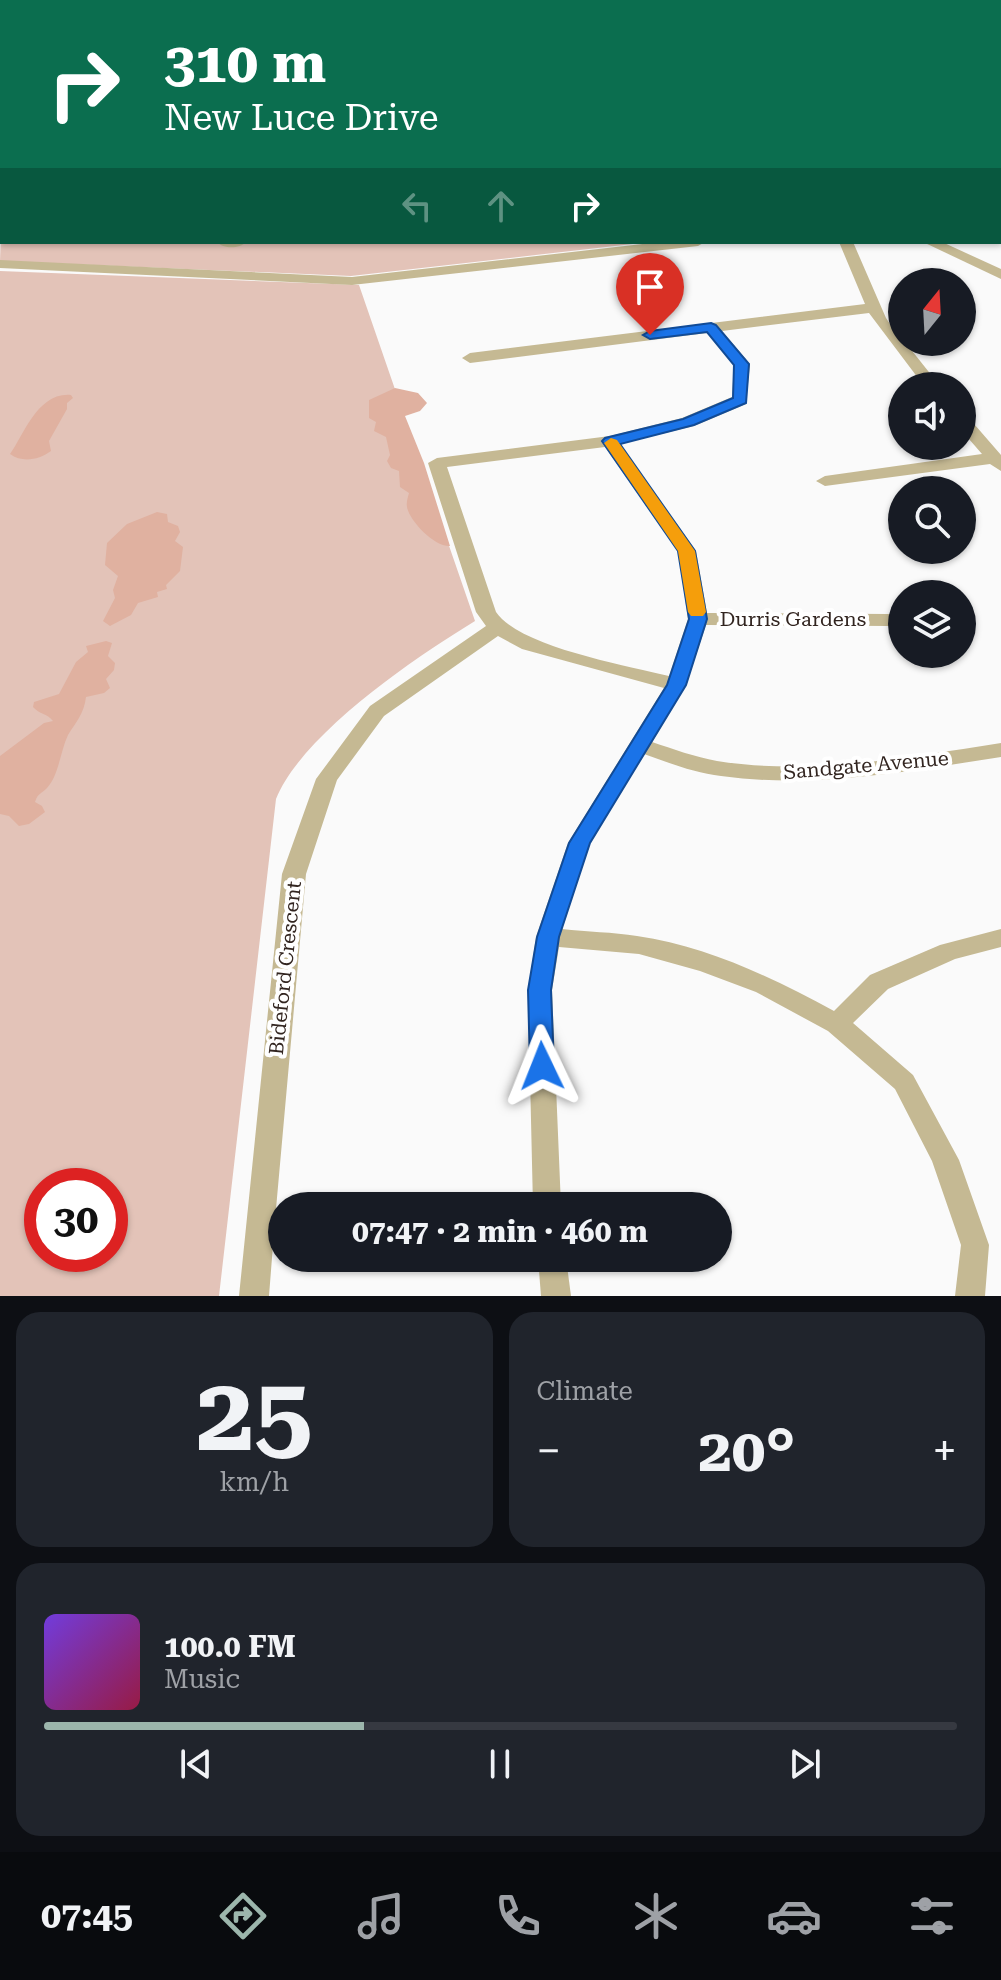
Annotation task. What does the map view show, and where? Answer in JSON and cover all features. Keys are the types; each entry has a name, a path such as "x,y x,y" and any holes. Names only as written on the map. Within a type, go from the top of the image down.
{"street":[{"path":"0,264 352,281 680,244"},
{"path":"847,244 879,319 921,372"},
{"path":"934,244 1001,275"},
{"path":"470,358 876,307"},
{"path":"676,685 529,645 497,628 486,612 437,463 610,441 688,422 740,400 742,364 711,328"},
{"path":"976,437 997,462"},
{"path":"547,1192 540,990 548,937 579,843 676,685 698,619 687,551 610,441"},
{"path":"825,481 997,462"},
{"name":"Durris Gardens","path":"698,619 888,620"},
{"name":"Bideford Crescent","path":"274,1192 294,874 327,779 377,711 497,628"},
{"name":"Sandgate Avenue","path":"639,745 718,768 795,774 914,763 1001,750"},
{"path":"548,937 639,945 705,963 765,985 837,1024 904,1082 945,1160 975,1245 970,1296"},
{"path":"837,1024 879,982 949,951 1001,938"},
{"name":"Bideford Crescent","path":"254,1296 268,1244"},
{"path":"553,1272 556,1296"}],"shaded area":[{"path":"1,244 632,244 351,276 0,261"},
{"path":"0,271 359,285 475,621 393,676 335,724 290,774 276,799 219,1296 0,1296"},
{"path":"395,388 418,393 427,403 420,411 405,416 424,463 450,546 430,538 412,519 407,505 409,493 400,487 399,471 391,468 387,461 390,455 386,437 374,431 376,422 369,418 369,400"},
{"path":"71,395 73,398 67,403 67,409 49,441 51,451 30,459 20,459 10,454 40,408 59,396"},
{"path":"157,512 167,514 168,522 178,526 180,532 175,541 183,547 180,571 166,585 167,589 157,592 158,597 138,603 131,615 110,626 103,621 115,598 113,590 118,576 105,565 107,543 127,524"},
{"path":"106,641 112,643 108,656 115,663 114,670 106,679 110,688 104,693 86,697 82,713 65,742 54,777 35,802 45,812 29,824 19,826 9,816 0,814 0,756 44,723 53,721 33,707 34,702 59,694 76,662 88,652 86,646"}],"slow traffic":[{"path":"611,443 687,551 697,612"}],"route":[{"path":"542,1066 540,990 548,937 579,843 676,685 698,619 687,551 610,441 688,422 740,400 742,364 711,328 650,335"}]}
